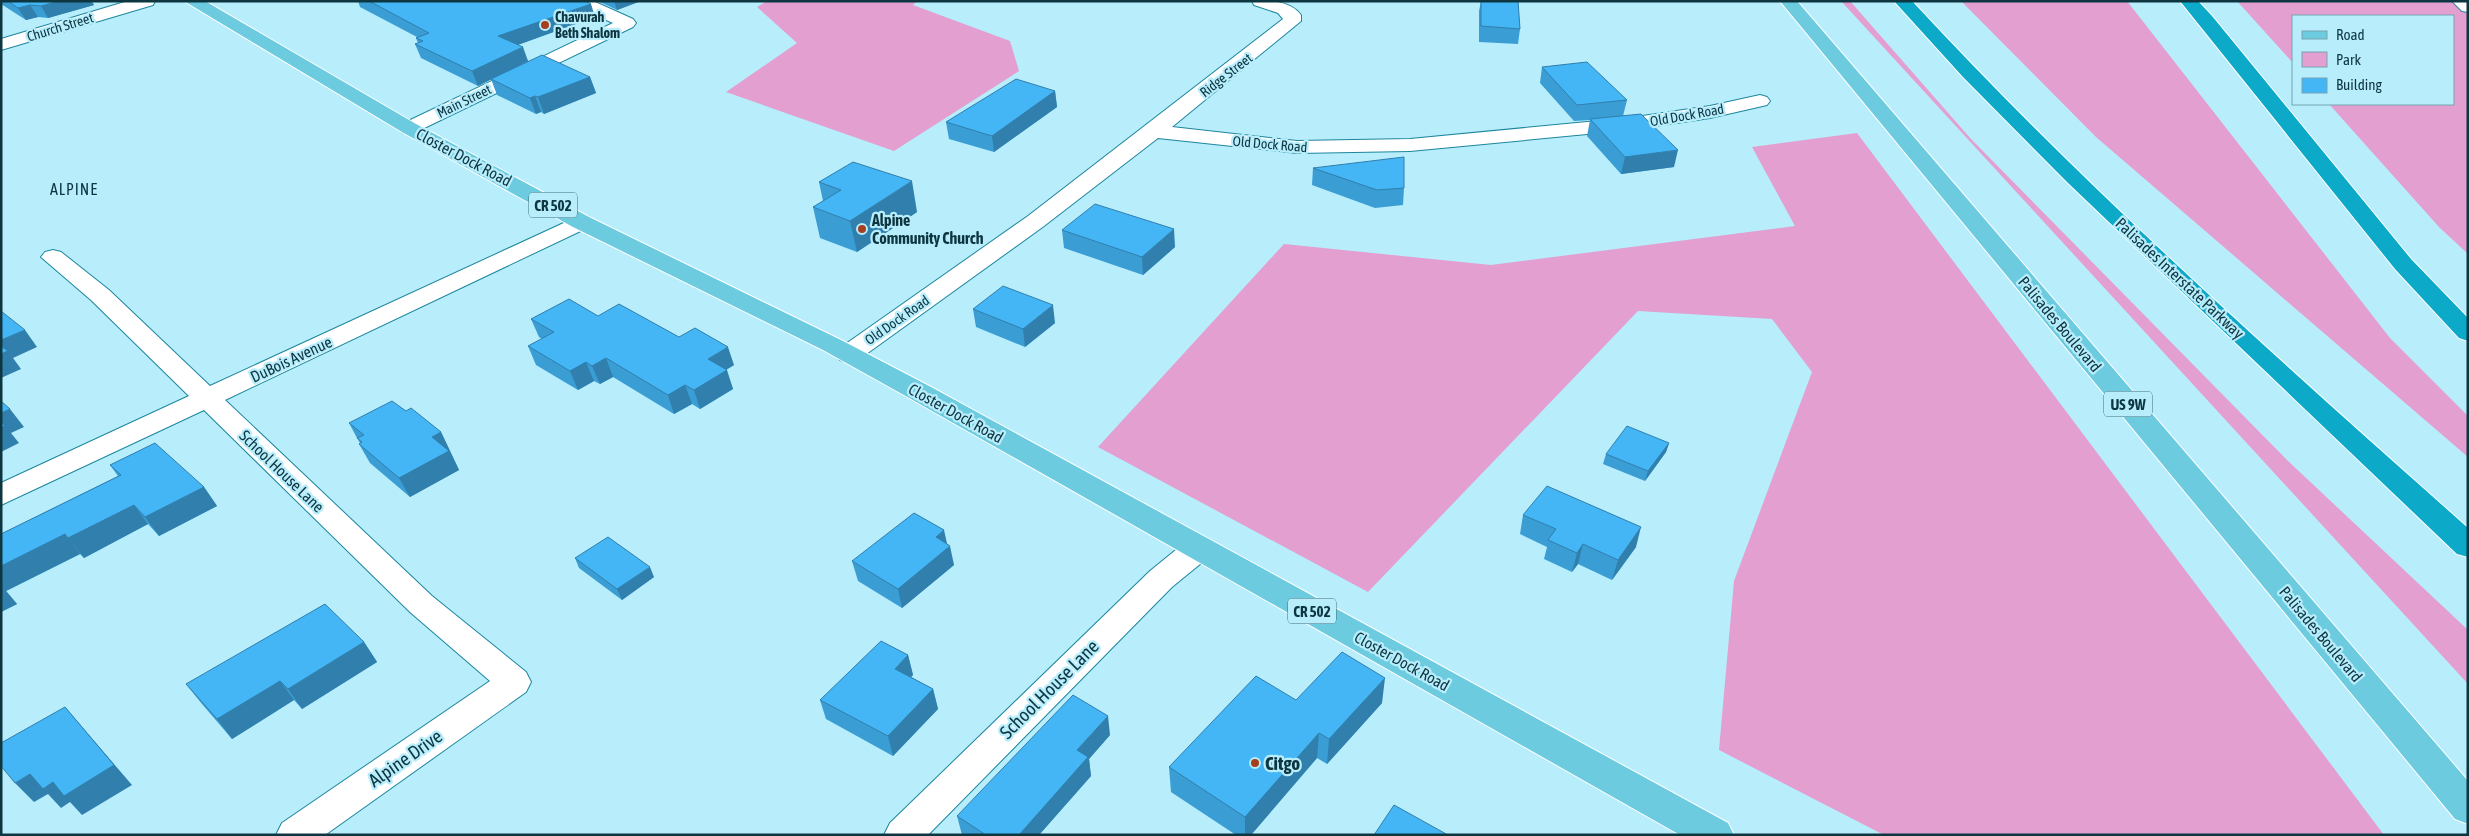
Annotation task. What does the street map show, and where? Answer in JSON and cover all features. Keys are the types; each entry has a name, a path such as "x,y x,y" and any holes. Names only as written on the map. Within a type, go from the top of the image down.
{"highway":[{"name":"Palisades Interstate Parkway","path":"1902,1 1938,41 2067,172 2364,452 2468,546"},
{"path":"2188,1 2206,20 2403,264 2468,333"}],"main road":[{"name":"Closter Dock Road","path":"192,1 409,128 535,195 581,222 848,354 1715,835"},
{"name":"Palisades Boulevard","path":"1788,1 2468,808"}],"street":[{"name":"Church Street","path":"1,45 147,1"},
{"name":"Main Street","path":"409,128 627,23 578,1"},
{"name":"Ridge Street","path":"1154,132 1292,21 1292,15 1284,9 1260,1"},
{"path":"2460,1 2468,7"},
{"name":"Old Dock Road","path":"848,354 969,270 1154,132 1297,147 1410,145 1637,123 1710,112 1760,101"},
{"name":"DuBois Avenue","path":"1,495 581,222"},
{"name":"School House Lane","path":"53,257 100,295 421,604 514,682"},
{"name":"School House Lane","path":"903,835 1161,578 1199,548"},
{"name":"Alpine Drive","path":"295,835 514,682"}],"green space":[{"path":"767,1 917,1 913,5 1010,41 1019,71 894,151 726,92 797,43 757,7"},
{"path":"1841,1 1850,1 1971,139 2288,461 2468,630 2468,684"},
{"path":"1961,1 2127,1 2390,338 2468,416 2468,457 2096,137"},
{"path":"2237,1 2468,1 2468,254 2439,227 2330,105 2454,105 2454,15 2292,15 2292,62"},
{"path":"1857,133 2384,835 1884,835 1719,750 1734,581 1812,372 1772,319 1638,311 1368,592 1098,447 1284,244 1491,265 1795,226 1752,147"}],"building":[{"path":"8,1 59,1 41,6 30,5 18,8"},
{"path":"369,1 586,1 591,4 498,36 523,47 472,71 415,44 423,41 416,38 429,33"},
{"path":"1481,1 1518,1 1520,29 1481,26"},
{"path":"542,55 590,77 538,97 530,98 491,79"},
{"path":"1587,62 1627,100 1577,105 1542,67"},
{"path":"1016,79 1055,91 992,136 946,122"},
{"path":"1641,114 1678,150 1625,157 1590,119"},
{"path":"1404,157 1404,188 1377,190 1313,168"},
{"path":"853,162 912,181 850,221 813,207 841,190 819,182"},
{"path":"1095,204 1174,229 1142,257 1062,230"},
{"path":"1003,286 1053,305 1023,329 973,309"},
{"path":"569,299 598,316 619,304 679,337 695,328 728,347 708,359 727,370 694,390 685,385 668,395 606,358 592,366 586,362 570,371 528,346 554,332 531,319"},
{"path":"1,311 25,330 1,340"},
{"path":"1,346 8,351 1,354"},
{"path":"1,401 10,409 1,413"},
{"path":"392,401 406,411 411,408 441,432 432,437 449,451 399,478 359,444 362,442 357,438 364,435 349,423"},
{"path":"1627,426 1669,443 1648,471 1606,454"},
{"path":"155,443 204,487 145,517 134,505 68,538 65,534 1,566 1,534 121,475 110,465"},
{"path":"1547,486 1641,527 1618,560 1583,544 1577,553 1548,540 1556,529 1523,515"},
{"path":"914,513 944,530 936,537 950,546 898,589 852,561"},
{"path":"608,537 650,567 617,589 575,558"},
{"path":"325,604 364,642 288,689 280,681 217,719 186,684"},
{"path":"881,641 908,655 895,669 933,689 888,736 820,700"},
{"path":"1342,652 1385,678 1329,739 1319,733 1245,817 1169,767 1256,676 1296,700"},
{"path":"1073,695 1108,716 1077,750 1088,757 1019,835 986,835 957,816"},
{"path":"65,707 114,765 64,796 53,782 43,789 30,774 15,783 1,766 1,743"},
{"path":"1394,805 1448,835 1374,835"}],"place":[{"name":"Chavurah Beth Shalom","path":"545,25"},
{"name":"Alpine Community Church","path":"862,229"},
{"name":"Citgo","path":"1255,763"}],"district":[{"name":"ALPINE","path":"74,189"}]}
